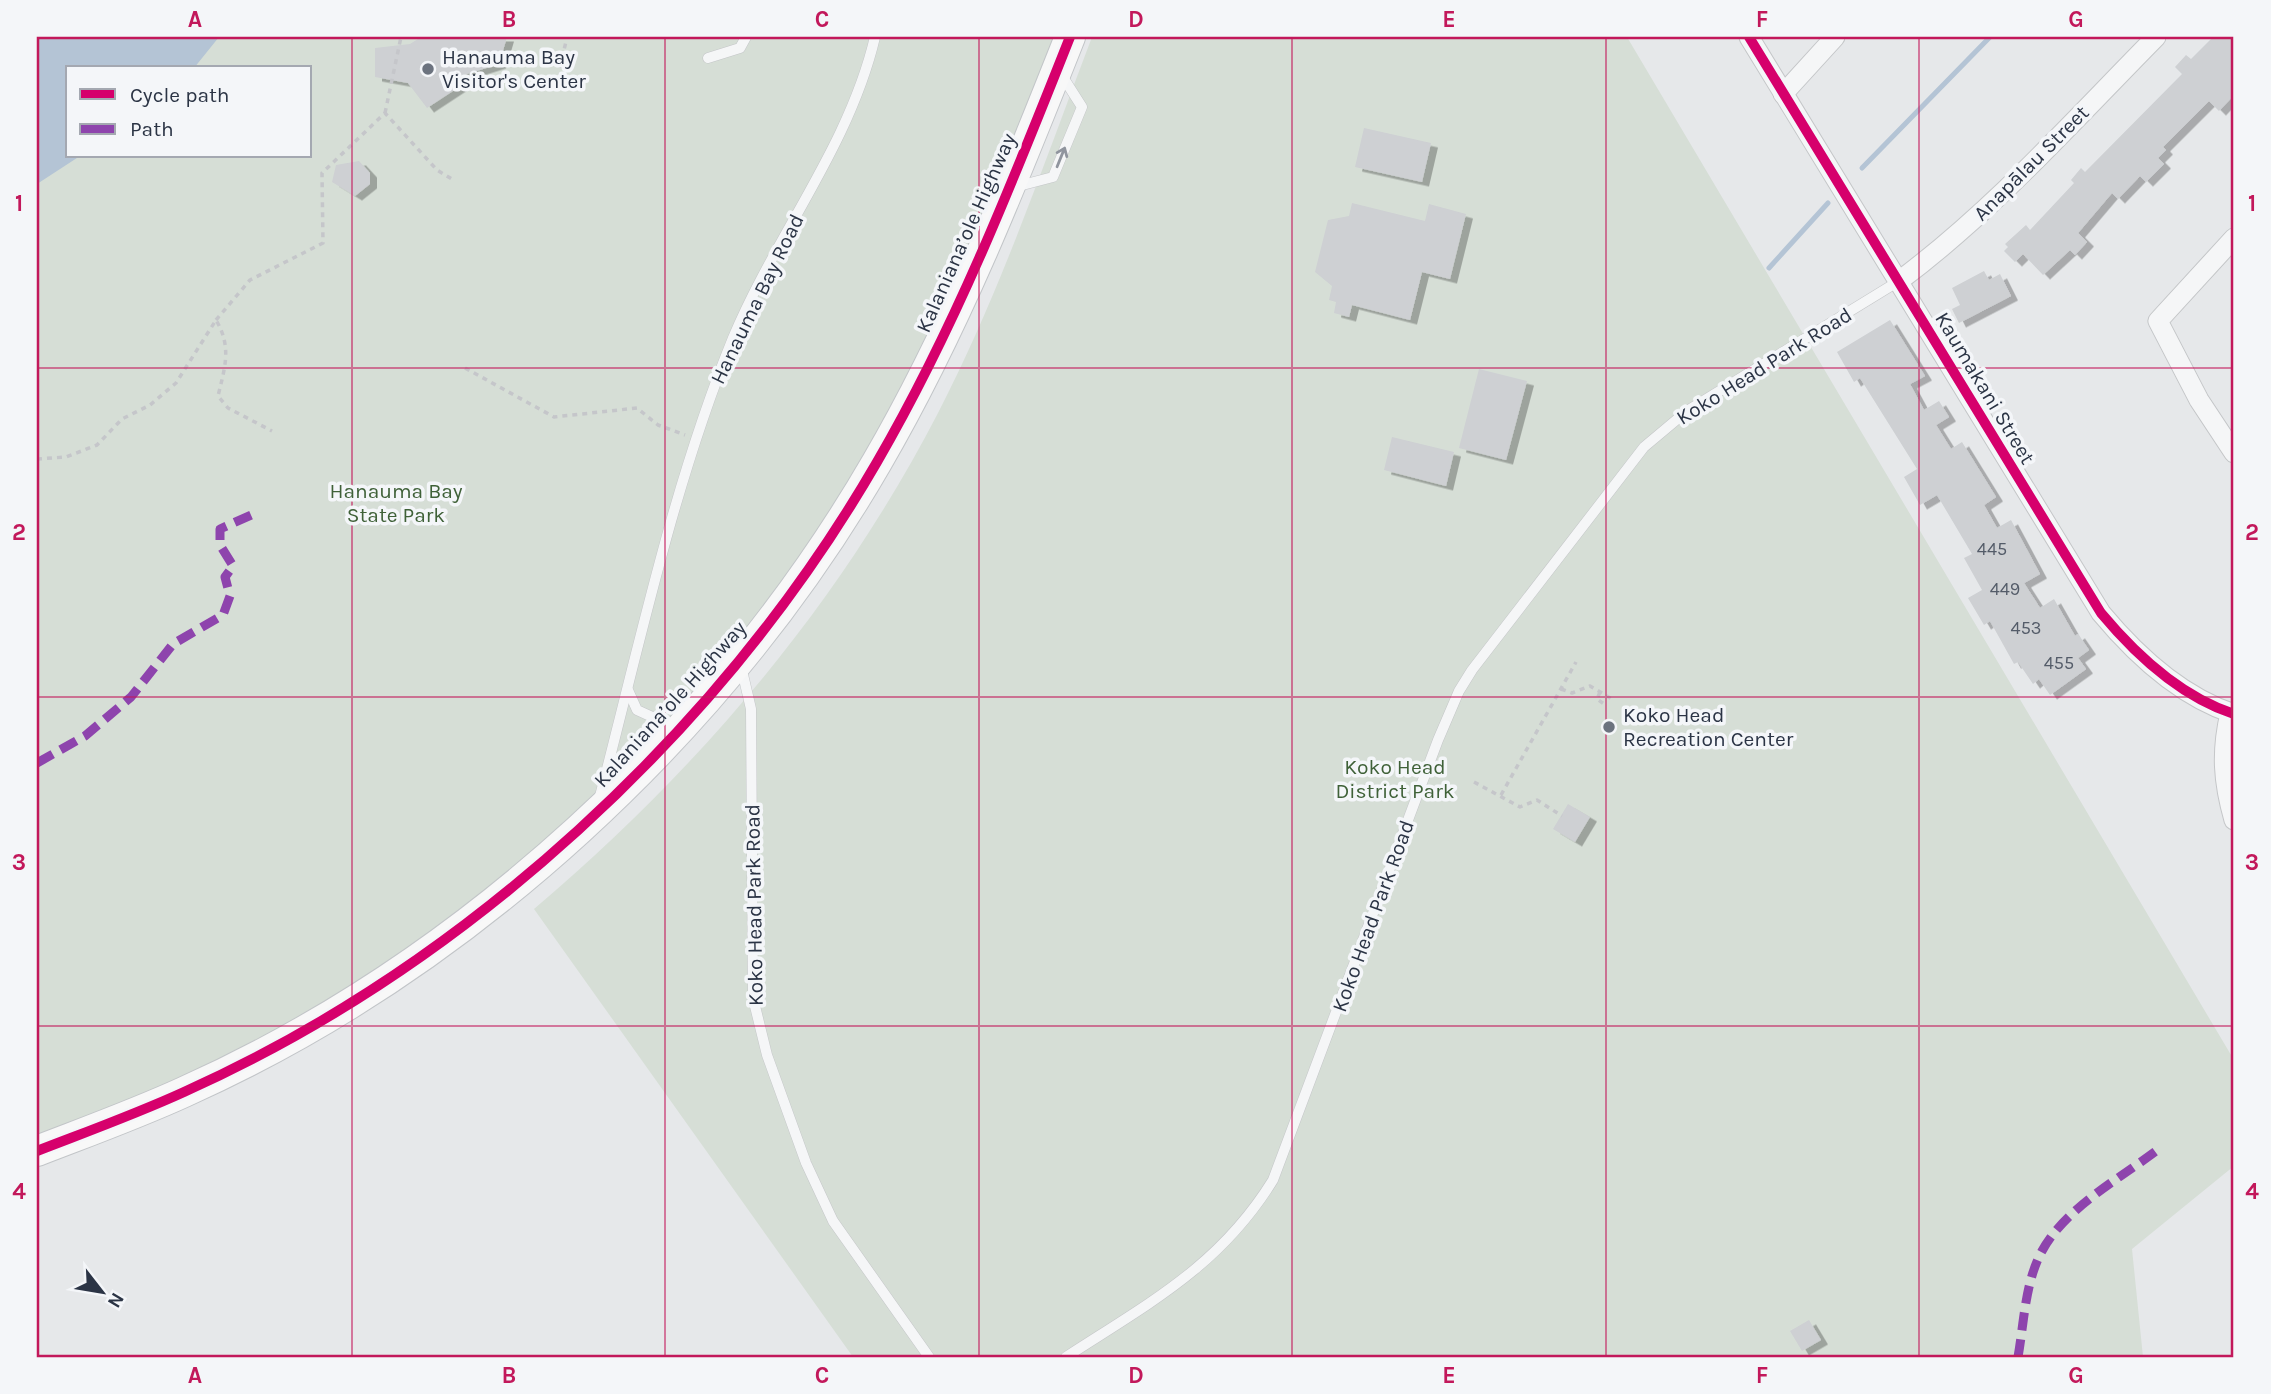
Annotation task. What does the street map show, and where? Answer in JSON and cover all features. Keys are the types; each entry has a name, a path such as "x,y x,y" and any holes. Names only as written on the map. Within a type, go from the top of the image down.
{"main road":[{"name":"Kalaniana’ole Highway","path":"37,1151 187,1091 296,1034 400,971 492,904 595,814 678,729 740,662 795,587 876,465 927,371 1008,189 1070,37"}],"street":[{"name":"Kaumakani Street","path":"1749,37 2101,613 2131,646 2175,682 2196,698 2232,714"},
{"path":"1783,94 1835,37"},
{"name":"Anapālau Street","path":"1899,281 1946,246 1992,204 2155,37"},
{"path":"2234,238 2158,321 2199,400 2234,453"},
{"path":"2232,714 2222,746 2228,800 2234,820"}],"lane":[{"path":"708,58 740,48 746,37"},
{"name":"Hanauma Bay Road","path":"595,814 694,438 734,335 843,129 875,37"},
{"name":"Koko Head Park Road","path":"1066,1357 1210,1259 1252,1215 1273,1180 1459,691 1574,536 1644,447 1687,411 1899,281"},
{"name":"Koko Head Park Road","path":"740,662 751,709 753,998 757,1025 806,1163 833,1221 929,1357"},
{"path":"628,690 638,710 678,729"}],"path":[{"path":"37,459 66,457 97,445 122,419 150,405 176,383 216,320 250,280 323,243 322,173 385,113 401,37"},
{"path":"562,77 559,72 567,37"},
{"path":"385,113 438,170 455,181"},
{"path":"216,320 226,337 228,355 218,396 228,408 272,431"},
{"path":"466,368 554,416 637,408 658,425 694,438"},
{"path":"1501,795 1576,662"},
{"path":"1561,689 1572,692 1590,686 1612,699"},
{"path":"1600,692 1597,699 1604,704"},
{"path":"1474,782 1520,807 1537,800 1562,816"}],"green space":[{"name":"Hanauma Bay State Park","path":"37,37 1070,37 876,465 678,729 400,971 37,1151"},
{"name":"Koko Head District Park","path":"1092,37 1627,37 2234,1060 2234,1166 2132,1249 2143,1357 853,1357 534,909 653,800 708,741 810,618 856,552 899,484 960,368 1020,227"}],"water":[{"path":"37,37 219,37 196,66 66,66 66,158 77,158 37,184"}],"building":[{"name":"Hanauma Bay Visitor's Center","path":"421,37 507,37 499,64 464,75 462,85 427,108 408,83 375,77 375,48 410,44"},
{"path":"2213,37 2234,37 2234,95 2219,111 2209,101 2163,147 2166,150 2158,158 2164,164 2146,182 2140,176 2118,199 2112,193 2078,233 2087,242 2075,255 2070,250 2043,275 2023,254 2015,262 2004,251 2008,247 2005,244 2026,225 2030,230 2074,183 2071,180 2081,168 2085,172 2182,74 2175,67 2186,55 2191,59"},
{"path":"1364,128 1431,143 1422,182 1355,167"},
{"path":"359,161 370,173 370,184 355,196 332,182 336,165"},
{"path":"1352,203 1425,221 1429,204 1466,214 1450,279 1422,272 1410,320 1352,305 1349,317 1334,313 1336,302 1329,300 1332,286 1315,272 1328,220 1349,216"},
{"path":"1984,271 1989,280 2000,274 2011,296 1959,323 1952,309 1960,305 1952,288"},
{"path":"1890,320 1925,376 1910,384 1924,410 1939,401 1949,417 1936,425 1951,449 1962,442 1996,497 1984,505 1997,528 2011,520 2040,574 2024,583 2040,608 2054,599 2075,636 2078,634 2089,650 2078,658 2086,669 2050,695 2039,679 2033,684 2018,662 2014,664 1990,621 1984,625 1968,598 1982,590 1964,558 1972,554 1937,495 1920,505 1904,477 1917,469 1860,378 1854,382 1837,352"},
{"path":"1479,369 1527,381 1506,460 1459,448"},
{"path":"1392,437 1454,452 1446,486 1384,470"},
{"path":"1568,804 1590,817 1575,842 1553,829"},
{"path":"1809,1320 1821,1340 1802,1351 1790,1331"}],"waterway":[{"path":"1862,168 1990,37"},
{"path":"1769,268 1828,203"}],"marked path":[{"path":"37,763 85,736 131,697 173,644 223,615 230,596 225,577 233,566 220,545 220,529 258,512"},
{"path":"2018,1357 2032,1276 2036,1263 2052,1235 2095,1194 2160,1148"}],"cycle path":[{"path":"37,1151 184,1092 289,1039 390,978 487,908 579,830 664,746 743,656 814,561 877,462 957,307 1070,37"},
{"path":"1749,37 2101,613 2129,644 2178,686 2215,707 2234,714"}],"place":[{"name":"Hanauma Bay Visitor's Center","path":"428,69"},
{"name":"Koko Head Recreation Center","path":"1609,727"}]}
